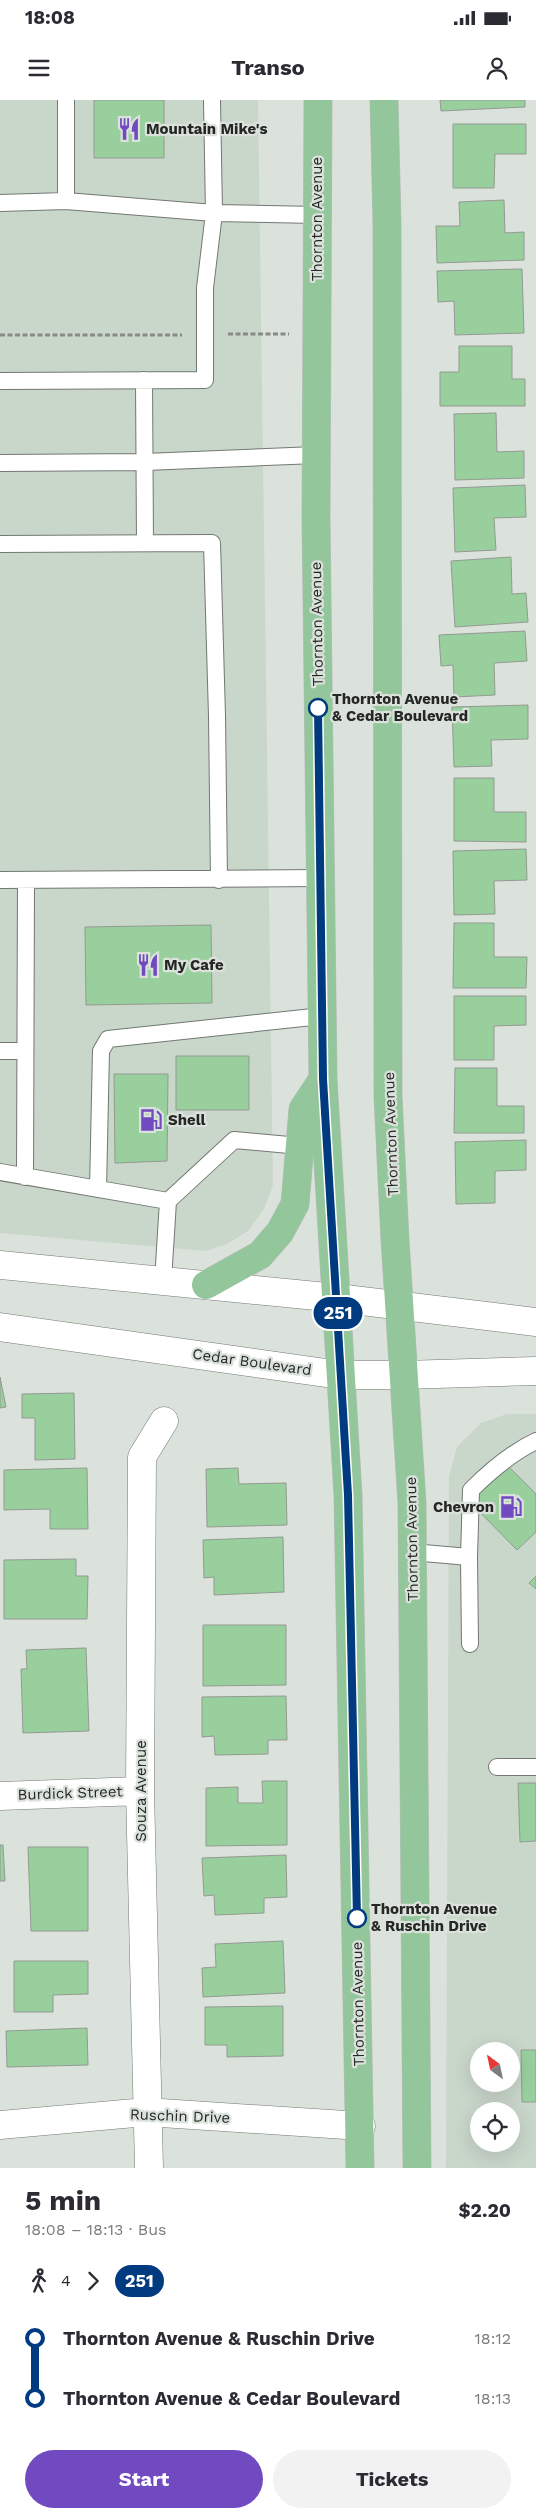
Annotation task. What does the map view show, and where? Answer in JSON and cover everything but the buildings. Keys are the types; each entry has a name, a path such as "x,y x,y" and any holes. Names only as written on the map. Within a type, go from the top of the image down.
{"main road":[{"name":"Thornton Avenue","path":"318,100 316,455 323,1079 348,1495 361,2126 360,2168"},
{"name":"Thornton Avenue","path":"384,100 387,223 388,1096 412,1503 417,2168"},
{"path":"206,1285 260,1254 280,1232 295,1204 302,1109 323,1079"}],"street":[{"path":"0,1265 337,1298 536,1322"},
{"name":"Cedar Boulevard","path":"0,1327 57,1333 340,1375 404,1376 536,1371"},
{"name":"Souza Avenue","path":"149,2168 146,2112 140,1791 142,1457 164,1421"},
{"name":"Burdick Street","path":"0,1796 140,1791"},
{"name":"Ruschin Drive","path":"0,2125 146,2112 361,2126"}],"lane":[{"path":"66,100 66,202"},
{"path":"0,381 205,380 205,288 214,213 212,100"},
{"path":"0,203 66,202 214,213 318,215"},
{"path":"144,380 145,543"},
{"path":"0,463 145,462 316,455"},
{"path":"0,544 212,543 219,880"},
{"path":"0,880 320,878"},
{"path":"25,1176 26,881"},
{"path":"98,1189 101,1051 108,1039 322,1016"},
{"path":"0,1051 25,1051"},
{"path":"163,1281 168,1201 234,1140 300,1146"},
{"path":"0,1172 168,1201"},
{"path":"470,1644 469,1557 471,1490 491,1470 519,1449 536,1441"},
{"path":"412,1552 469,1557"},
{"path":"497,1767 536,1767"}],"path":[{"path":"0,335 317,334"}],"shaded area":[{"path":"0,100 258,100 273,1185 264,1209 248,1231 227,1244 206,1251 0,1233"},
{"path":"507,1414 536,1414 536,2168 446,2168 449,1476 457,1447 481,1423"}],"bus line":[{"name":"251","path":"318,708 323,1079 348,1495 357,1918"}],"place":[{"name":"Mountain Mike's","path":"129,129"},
{"name":"Thornton Avenue & Cedar Boulevard","path":"318,708"},
{"name":"My Cafe","path":"148,965"},
{"name":"Shell","path":"151,1120"},
{"name":"Chevron","path":"511,1507"},
{"name":"Thornton Avenue & Ruschin Drive","path":"357,1918"}]}
